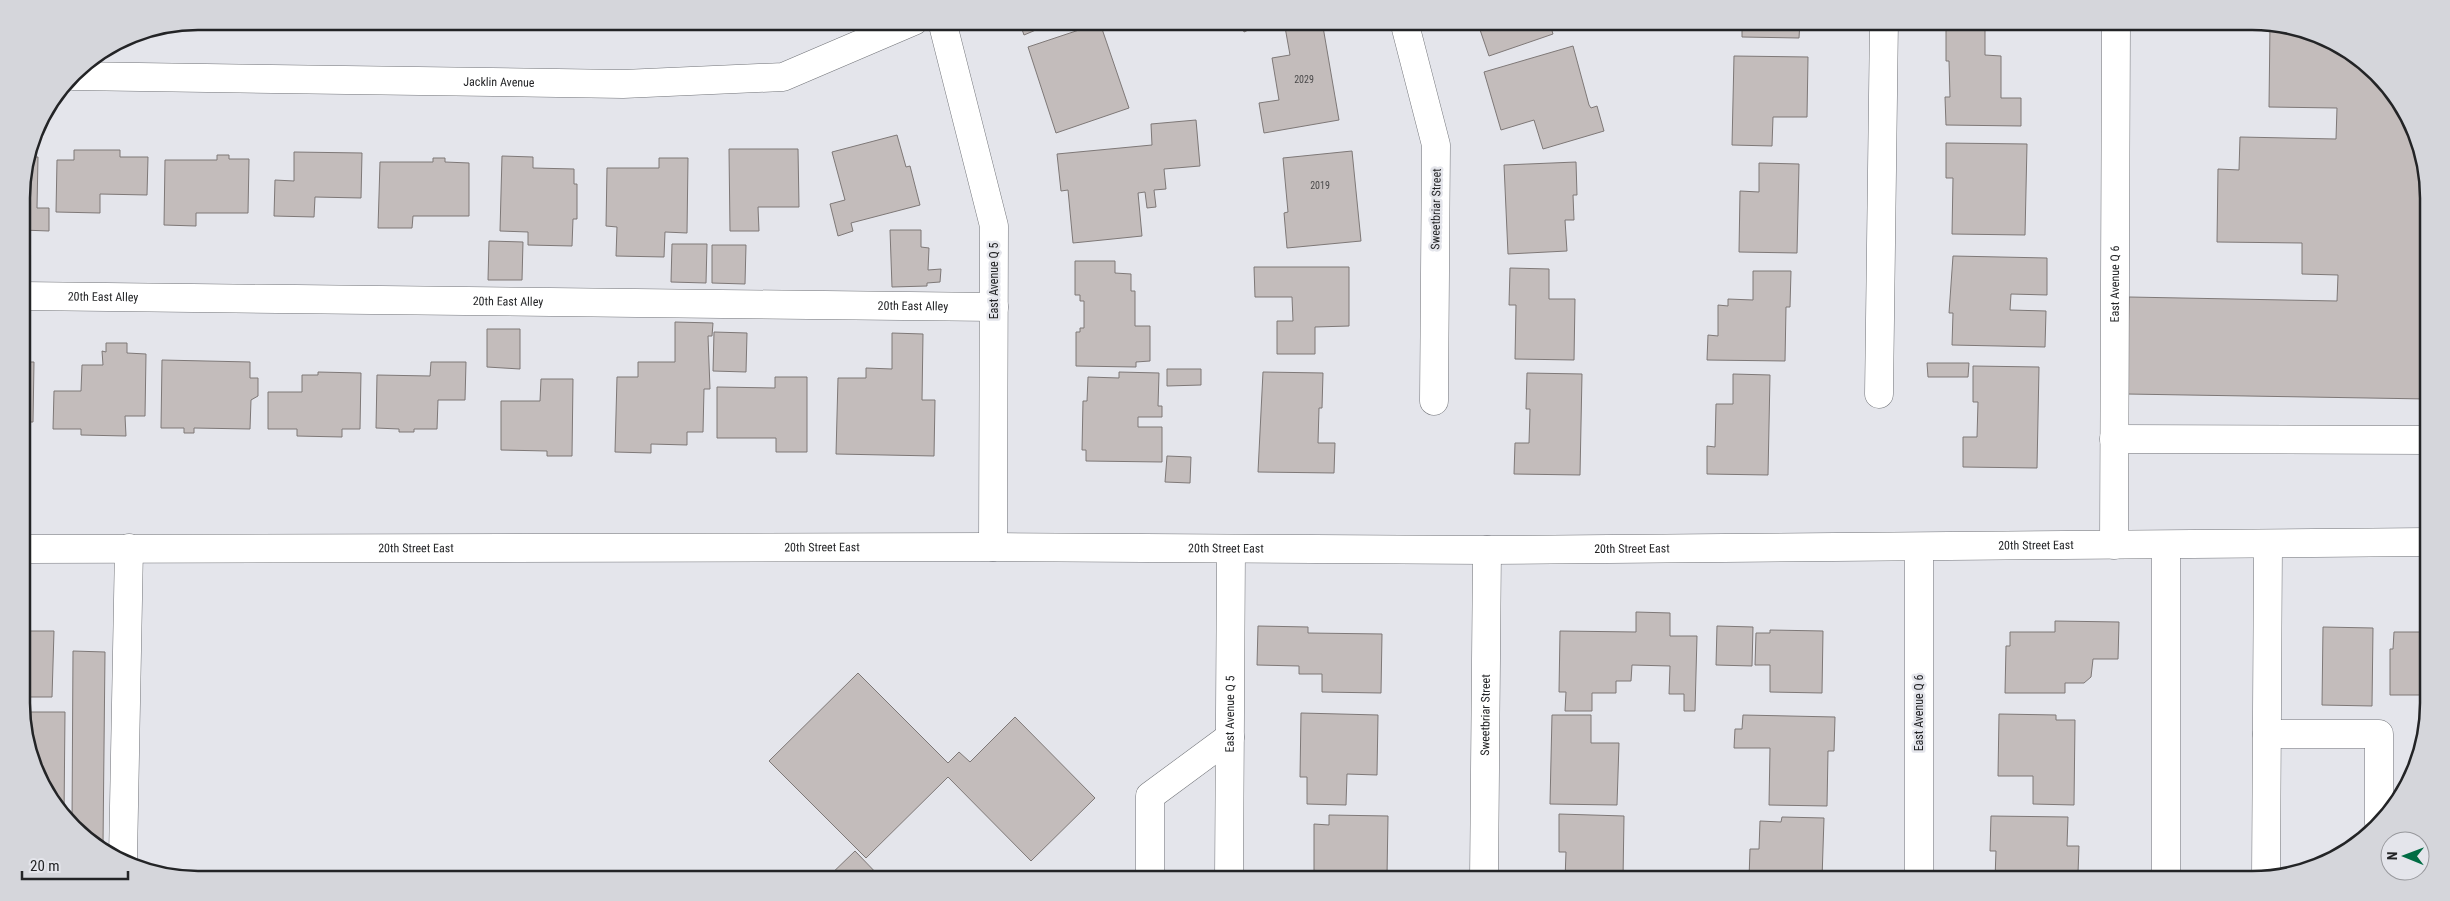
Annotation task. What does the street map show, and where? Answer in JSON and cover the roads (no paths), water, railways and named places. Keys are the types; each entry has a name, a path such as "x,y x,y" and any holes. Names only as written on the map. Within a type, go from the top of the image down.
{"street":[{"name":"Jacklin Avenue","path":"82,76 623,84 783,77 893,30"},
{"name":"East Avenue Q 5","path":"944,30 994,226 993,547"},
{"name":"Sweetbriar Street","path":"1406,30 1436,144 1434,401"},
{"path":"1879,394 1884,30"},
{"name":"East Avenue Q 6","path":"2114,546 2116,30"},
{"name":"20th East Alley","path":"30,296 994,307"},
{"path":"2114,439 2420,440"},
{"name":"20th Street East","path":"30,549 993,547 1487,550 1919,548 2420,542"},
{"path":"2266,871 2268,544"},
{"path":"2166,545 2166,871"},
{"path":"124,854 129,548"},
{"name":"East Avenue Q 6","path":"1919,548 1919,871"},
{"name":"East Avenue Q 5","path":"1229,871 1231,549"},
{"name":"Sweetbriar Street","path":"1484,871 1487,550"},
{"path":"2267,734 2379,734 2379,813"},
{"path":"1150,871 1150,796 1230,737"}]}
